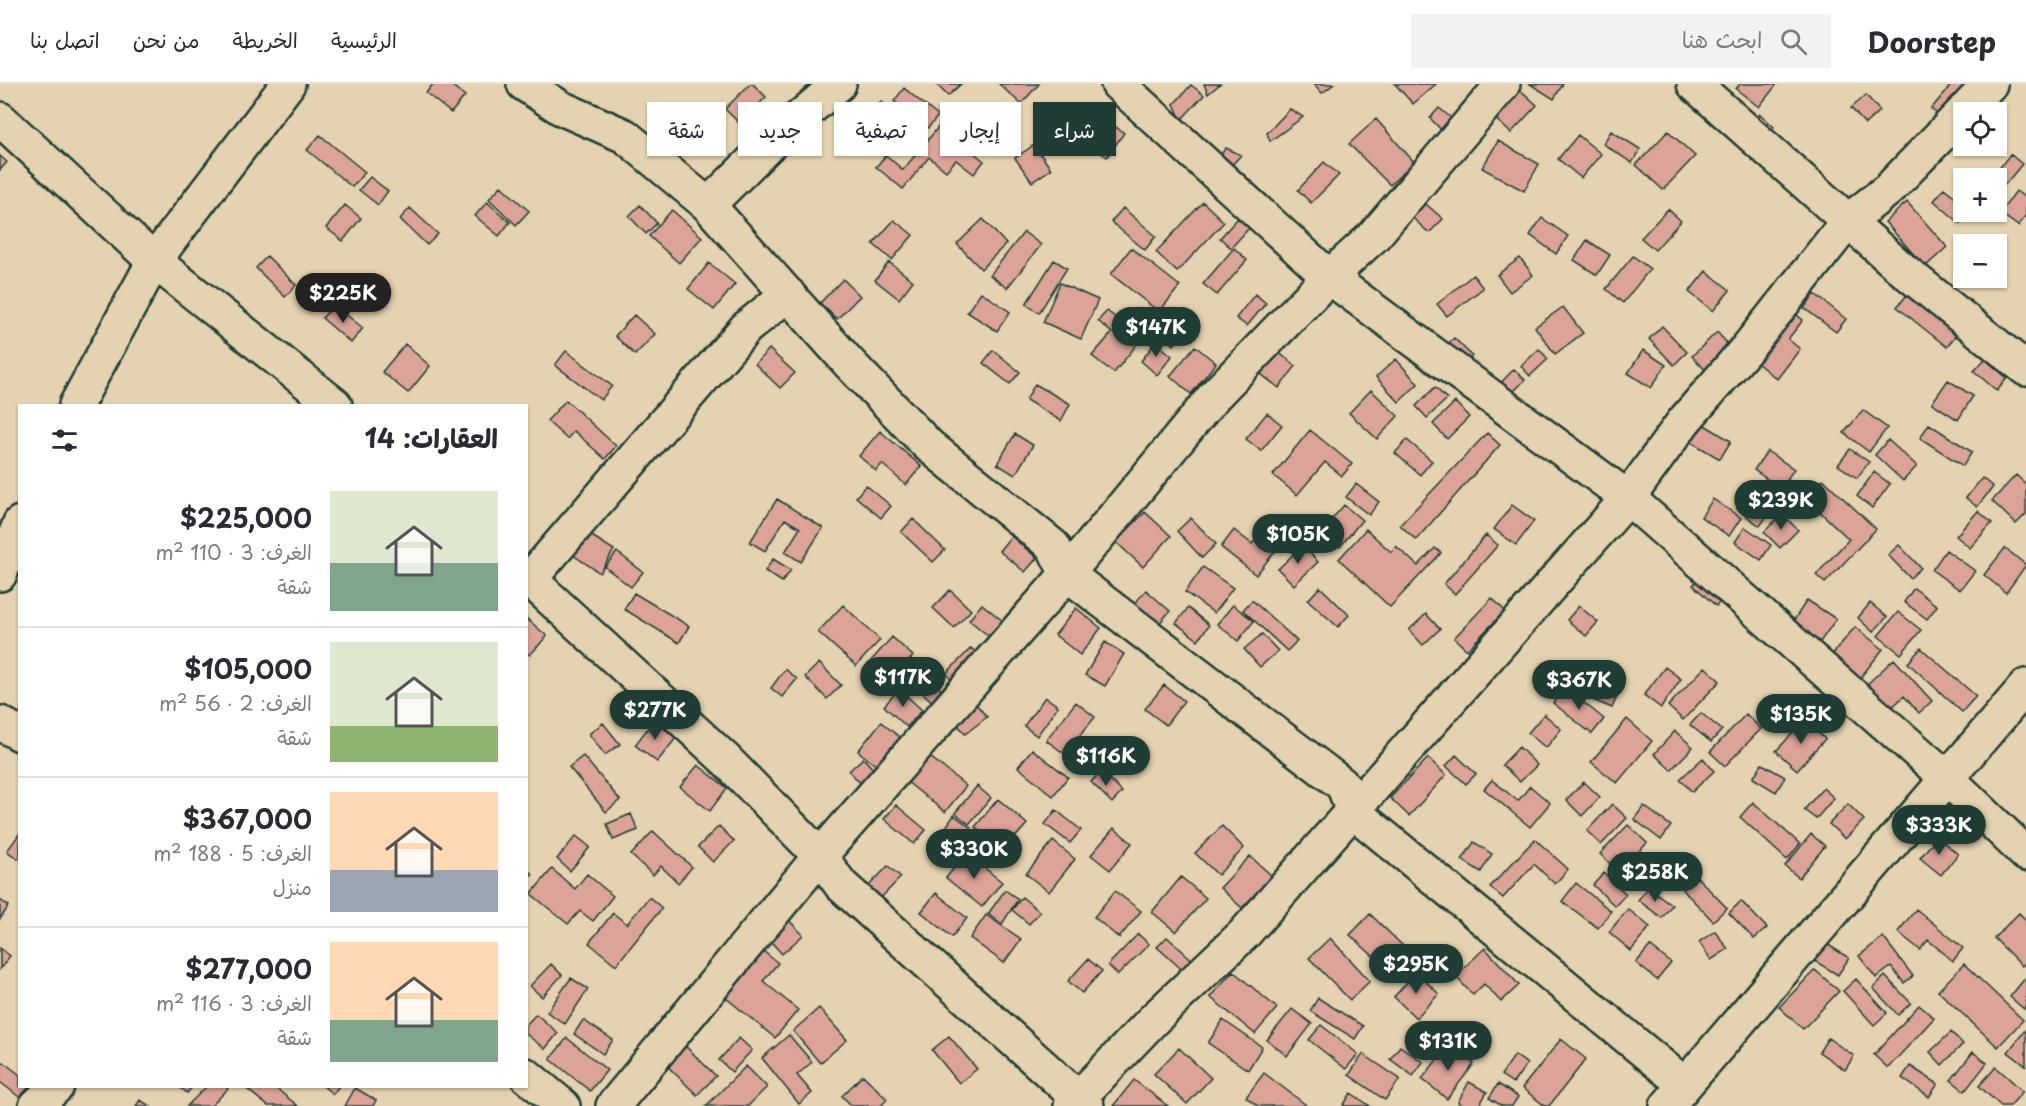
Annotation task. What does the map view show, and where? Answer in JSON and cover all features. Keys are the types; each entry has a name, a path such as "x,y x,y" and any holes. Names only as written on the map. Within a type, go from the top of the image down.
{"street":[{"path":"77,404 154,261 288,84"},
{"path":"524,84 561,108 625,136 708,205 928,445 1053,546 1067,574 1343,785 1354,812 1675,1099 2026,686"},
{"path":"708,205 781,133 839,84"},
{"path":"1118,84 1329,277 1628,498 1947,778 2026,854"},
{"path":"613,1106 820,856 1067,574 1215,395 1329,277 1374,236 1503,84"},
{"path":"1694,84 1901,268 2026,369"},
{"path":"788,294 746,328 528,578 726,759 820,856 841,885 1078,1103 1153,1020 1244,934 1354,812 1628,498 1684,421 1749,346 1848,221 1889,189 1990,84"},
{"path":"0,118 154,261 334,404"},
{"path":"0,574 18,529"},
{"path":"0,723 18,733"},
{"path":"528,1078 563,1106"},
{"path":"36,1106 55,1088"}],"building":[{"path":"433,84 450,84 465,96 451,113 426,93"},
{"path":"750,84 753,84 766,97 761,102 738,102 738,122 726,108"},
{"path":"936,84 961,84 948,96"},
{"path":"999,84 1039,84 1021,104"},
{"path":"1204,84 1220,84 1208,94"},
{"path":"1314,84 1334,84 1322,93"},
{"path":"1395,84 1436,84 1413,104"},
{"path":"1530,84 1563,84 1554,99"},
{"path":"1740,84 1777,84 1759,107 1736,89"},
{"path":"1952,84 1974,84 1960,102 1953,102 1953,110 1945,120 1931,109"},
{"path":"1191,85 1204,95 1181,120 1174,104"},
{"path":"1517,87 1537,105 1511,133 1491,115"},
{"path":"904,88 921,102 895,102"},
{"path":"1866,95 1880,111 1865,124 1851,108"},
{"path":"928,108 938,116 928,128"},
{"path":"1439,108 1456,122 1446,135 1430,118"},
{"path":"1290,109 1303,117 1270,141 1267,133"},
{"path":"1760,114 1774,127 1756,147 1742,134"},
{"path":"1376,119 1414,162 1390,185 1349,144"},
{"path":"940,125 940,156 978,156 984,161 974,174 956,160 946,171 929,157 903,189 876,167 887,156 903,170 915,156 928,156 928,140"},
{"path":"1116,127 1124,133 1116,144"},
{"path":"1611,131 1640,149 1632,163 1603,144"},
{"path":"1668,131 1695,156 1663,190 1636,165"},
{"path":"320,135 365,172 352,187 307,150"},
{"path":"1578,135 1601,154 1581,178 1558,159"},
{"path":"1498,141 1539,164 1524,191 1482,168"},
{"path":"1033,146 1033,156 1042,156 1051,169 1032,182 1015,158"},
{"path":"1226,148 1241,155 1228,169 1216,160"},
{"path":"2010,154 2022,164 2007,182 2007,168 2000,168"},
{"path":"0,156 7,162 0,170"},
{"path":"1324,162 1339,175 1311,203 1298,190"},
{"path":"370,177 388,191 378,205 359,190"},
{"path":"501,186 529,211 516,225 489,199"},
{"path":"1944,188 1953,195 1953,217 1934,201"},
{"path":"2016,191 2026,198 2026,215 2018,226 2007,218 2007,203"},
{"path":"1418,197 1443,219 1429,233 1405,211"},
{"path":"487,202 510,222 499,236 475,216"},
{"path":"1203,202 1224,222 1177,272 1156,252"},
{"path":"1907,202 1947,247 1925,267 1885,222"},
{"path":"345,205 361,218 343,241 326,228"},
{"path":"640,205 657,223 646,234 629,216"},
{"path":"410,208 438,234 427,245 400,219"},
{"path":"1123,208 1156,236 1145,250 1111,222"},
{"path":"1668,209 1681,221 1655,250 1641,238"},
{"path":"672,210 702,237 679,263 649,236"},
{"path":"1238,218 1249,228 1231,248 1220,238"},
{"path":"1542,218 1568,236 1556,254 1530,235"},
{"path":"983,219 1006,244 981,269 957,244"},
{"path":"894,220 913,235 892,260 873,244"},
{"path":"1024,232 1041,245 1007,288 990,275"},
{"path":"1587,240 1610,255 1597,275 1574,260"},
{"path":"1131,248 1180,286 1159,312 1111,274"},
{"path":"1234,248 1247,260 1217,295 1203,284"},
{"path":"267,256 296,285 285,297 256,268"},
{"path":"1633,256 1650,269 1623,303 1606,289"},
{"path":"1520,258 1533,275 1510,292 1497,275"},
{"path":"1054,260 1067,268 1039,313 1026,304"},
{"path":"889,262 913,281 899,299 875,280"},
{"path":"709,263 735,284 714,310 688,289"},
{"path":"1706,271 1730,290 1713,311 1689,292"},
{"path":"1473,275 1483,288 1447,316 1437,304"},
{"path":"843,279 860,296 837,319 820,303"},
{"path":"1060,283 1098,300 1081,339 1043,322"},
{"path":"981,292 1010,312 997,331 967,312"},
{"path":"1255,294 1266,303 1247,326 1236,318"},
{"path":"1815,294 1846,319 1836,332 1804,308"},
{"path":"1907,295 1956,335 1947,347 1897,307"},
{"path":"334,305 363,328 351,343 322,318"},
{"path":"1563,307 1583,333 1555,354 1535,327"},
{"path":"1107,311 1142,338 1114,373 1092,356 1112,333 1098,321"},
{"path":"1792,311 1803,320 1788,339 1800,349 1777,379 1753,360"},
{"path":"1184,313 1194,322 1174,345 1164,336"},
{"path":"634,315 655,334 635,355 615,336"},
{"path":"1662,326 1687,352 1674,365 1649,339"},
{"path":"1717,332 1734,351 1710,375 1692,356"},
{"path":"1454,338 1472,356 1456,372 1438,353"},
{"path":"1156,342 1172,356 1157,375 1141,361"},
{"path":"405,344 430,366 408,393 382,372"},
{"path":"1195,346 1216,363 1191,394 1170,376"},
{"path":"769,349 795,373 780,388 755,364"},
{"path":"1274,349 1296,366 1279,388 1257,371"},
{"path":"1539,349 1548,359 1530,376 1521,366"},
{"path":"993,350 1020,372 1010,384 983,363"},
{"path":"1643,350 1666,365 1651,388 1628,373"},
{"path":"566,351 612,386 601,400 555,365"},
{"path":"1396,359 1418,384 1399,402 1376,377"},
{"path":"1985,359 2007,378 1997,391 1974,371"},
{"path":"1514,369 1525,380 1505,400 1494,390"},
{"path":"1948,380 1973,396 1958,420 1932,403"},
{"path":"1035,384 1070,404 1061,421 1026,400"},
{"path":"1435,387 1447,399 1427,418 1416,406"},
{"path":"1371,390 1398,416 1377,439 1349,413"},
{"path":"566,400 616,446 605,459 574,431 567,439 547,421"},
{"path":"1455,402 1469,417 1447,439 1433,424"},
{"path":"1863,410 1887,428 1869,452 1844,433"},
{"path":"1267,413 1282,425 1261,451 1246,439"},
{"path":"1698,421 1731,441 1720,459 1686,439"},
{"path":"1929,424 1972,452 1963,466 1920,438"},
{"path":"1310,430 1352,464 1342,476 1325,462 1297,495 1273,475"},
{"path":"880,431 921,466 906,485 882,464 876,471 859,456"},
{"path":"1487,433 1500,445 1416,540 1400,525"},
{"path":"1015,434 1033,445 1015,475 997,464"},
{"path":"1407,440 1432,461 1420,475 1395,453"},
{"path":"1888,440 1917,466 1903,481 1875,455"},
{"path":"1850,449 1869,462 1857,478 1838,465"},
{"path":"1767,451 1794,469 1787,479 1796,486 1790,495 1754,470"},
{"path":"1874,472 1890,484 1872,508 1857,496"},
{"path":"2016,475 2026,484 2026,514 2016,524 1992,501"},
{"path":"1982,478 1993,487 1977,507 1966,498"},
{"path":"1823,479 1876,529 1825,583 1816,575 1849,539 1805,498"},
{"path":"1356,484 1379,502 1369,515 1346,497"},
{"path":"866,485 891,506 881,518 856,497"},
{"path":"1746,496 1769,513 1760,526 1737,509"},
{"path":"777,499 823,528 801,562 785,552 800,528 785,519 765,551 750,542"},
{"path":"1713,499 1741,518 1729,536 1701,517"},
{"path":"1344,505 1362,520 1340,547 1321,532"},
{"path":"1512,505 1534,521 1516,545 1494,529"},
{"path":"1978,511 1992,523 1970,548 1956,536"},
{"path":"1145,512 1171,536 1143,567 1116,542"},
{"path":"1782,514 1798,530 1780,548 1764,532"},
{"path":"1191,518 1216,544 1202,558 1177,531"},
{"path":"913,519 945,550 933,562 901,532"},
{"path":"1272,520 1289,534 1256,575 1221,547 1234,530 1252,544"},
{"path":"1745,527 1771,545 1761,560 1735,542"},
{"path":"1366,529 1391,552 1396,546 1418,566 1435,548 1441,553 1390,607 1339,559"},
{"path":"584,531 614,550 600,573 570,553"},
{"path":"1486,535 1498,545 1455,594 1444,584"},
{"path":"1011,536 1037,558 1025,572 999,551"},
{"path":"1303,545 1318,562 1294,585 1278,569"},
{"path":"1899,545 1921,568 1910,578 1888,555"},
{"path":"2005,548 2026,565 2006,593 1984,575"},
{"path":"1946,550 1975,571 1960,590 1932,570"},
{"path":"617,552 643,572 631,587 605,567"},
{"path":"773,559 791,570 782,582 765,571"},
{"path":"1203,567 1233,588 1214,613 1185,592"},
{"path":"1707,571 1730,592 1716,606 1693,585"},
{"path":"1320,587 1349,615 1338,627 1308,600"},
{"path":"1914,588 1937,606 1927,619 1904,602"},
{"path":"950,590 971,610 954,628 933,608"},
{"path":"1146,590 1170,611 1158,625 1134,604"},
{"path":"634,593 689,626 679,643 624,609"},
{"path":"1492,598 1505,611 1467,650 1454,638"},
{"path":"1252,600 1297,641 1287,651 1243,610"},
{"path":"1807,600 1836,619 1818,645 1790,626"},
{"path":"1870,603 1887,617 1873,632 1858,618"},
{"path":"982,604 1009,626 996,642 969,620"},
{"path":"843,605 880,640 856,666 818,632"},
{"path":"1233,605 1254,621 1238,641 1217,624"},
{"path":"1579,606 1598,622 1586,636 1567,620"},
{"path":"1076,608 1101,628 1080,655 1055,635"},
{"path":"1188,608 1209,625 1198,640 1176,623"},
{"path":"1898,612 1921,630 1901,654 1878,636"},
{"path":"1426,614 1440,629 1423,645 1409,630"},
{"path":"528,620 547,636 530,655 528,654"},
{"path":"1855,627 1883,649 1860,678 1831,656"},
{"path":"1262,634 1278,651 1260,667 1244,649"},
{"path":"892,637 913,656 909,661 947,695 937,706 896,669 881,685 863,670"},
{"path":"1105,642 1124,654 1105,686 1085,675"},
{"path":"971,648 983,659 959,686 946,674"},
{"path":"1921,648 1976,696 1962,712 1908,663"},
{"path":"1894,659 1932,701 1919,713 1904,696 1886,713 1863,688"},
{"path":"819,663 841,685 827,699 805,677"},
{"path":"1665,667 1681,679 1661,708 1644,695"},
{"path":"1705,667 1720,681 1683,720 1668,706"},
{"path":"785,669 797,679 782,697 771,688"},
{"path":"1583,676 1619,692 1612,708 1576,693"},
{"path":"1164,685 1184,701 1166,725 1145,709"},
{"path":"1566,688 1604,719 1592,734 1553,703"},
{"path":"899,689 922,710 907,727 884,706"},
{"path":"1045,697 1058,706 1037,736 1024,726"},
{"path":"1076,702 1095,717 1065,754 1046,740"},
{"path":"976,704 987,717 965,734 954,720"},
{"path":"1701,713 1722,730 1711,742 1690,725"},
{"path":"1544,714 1561,729 1546,748 1528,733"},
{"path":"1746,714 1761,729 1725,766 1710,752"},
{"path":"1627,719 1652,741 1617,783 1591,762"},
{"path":"654,720 676,738 657,762 635,745"},
{"path":"1805,720 1825,739 1797,770 1776,751"},
{"path":"881,722 902,739 879,768 858,751"},
{"path":"603,723 620,744 605,755 589,734"},
{"path":"1675,731 1693,747 1671,770 1654,754"},
{"path":"1519,747 1537,765 1520,782 1502,765"},
{"path":"1032,749 1068,777 1053,796 1018,767"},
{"path":"1456,755 1476,774 1466,784 1446,766"},
{"path":"583,756 620,800 606,812 569,767"},
{"path":"929,756 966,786 945,812 907,782"},
{"path":"863,758 880,776 866,789 849,771"},
{"path":"1428,758 1446,775 1409,816 1390,798"},
{"path":"1703,758 1714,771 1692,792 1680,779"},
{"path":"1762,764 1785,777 1776,792 1753,778"},
{"path":"698,765 727,788 710,811 680,787"},
{"path":"1101,771 1122,792 1112,803 1091,782"},
{"path":"1492,780 1518,801 1530,786 1550,803 1530,827 1484,789"},
{"path":"1584,782 1600,797 1582,816 1566,800"},
{"path":"977,786 991,798 969,824 955,813"},
{"path":"1823,788 1834,798 1816,819 1804,810"},
{"path":"998,799 1027,824 1003,851 975,827"},
{"path":"1753,802 1800,844 1787,860 1740,817"},
{"path":"1612,804 1627,818 1601,845 1587,831"},
{"path":"1848,804 1864,820 1845,839 1829,824"},
{"path":"896,805 926,830 914,844 884,819"},
{"path":"1644,806 1671,826 1661,840 1634,819"},
{"path":"1056,810 1081,830 1070,843 1045,824"},
{"path":"631,814 638,830 613,840 607,824"},
{"path":"954,815 971,828 961,842 944,830"},
{"path":"1628,825 1647,843 1619,872 1600,854"},
{"path":"719,826 734,841 713,862 698,847"},
{"path":"1222,826 1244,848 1218,875 1195,853"},
{"path":"1114,828 1132,843 1110,870 1091,855"},
{"path":"653,831 692,867 678,883 661,866 653,875 631,855"},
{"path":"1811,834 1825,846 1799,878 1785,866"},
{"path":"18,836 18,859 7,851"},
{"path":"576,836 590,847 570,871 557,859"},
{"path":"1937,837 1958,854 1941,875 1920,858"},
{"path":"1535,839 1568,869 1555,884 1534,864 1503,898 1490,887"},
{"path":"1053,841 1075,859 1049,892 1026,874"},
{"path":"1474,842 1492,854 1481,872 1462,860"},
{"path":"966,853 1002,882 982,907 946,878"},
{"path":"1664,853 1683,871 1669,887 1649,869"},
{"path":"1250,856 1272,876 1242,908 1220,888"},
{"path":"888,866 901,877 875,904 863,892"},
{"path":"552,869 575,889 587,874 613,896 593,921 580,911 568,924 531,894"},
{"path":"528,870 533,874 528,880"},
{"path":"1604,873 1626,894 1615,906 1593,885"},
{"path":"1181,877 1206,898 1176,932 1152,912"},
{"path":"1697,877 1727,908 1713,921 1683,890"},
{"path":"1576,883 1611,911 1598,928 1562,901"},
{"path":"1648,887 1672,905 1662,918 1638,900"},
{"path":"1005,890 1018,899 1002,924 988,914"},
{"path":"1115,891 1141,911 1119,938 1094,917"},
{"path":"936,893 967,918 952,937 921,912"},
{"path":"649,897 662,908 616,965 589,943 613,913 627,924"},
{"path":"1022,897 1040,912 1029,924 1012,910"},
{"path":"0,900 9,906 0,919"},
{"path":"1741,901 1767,928 1754,939 1729,913"},
{"path":"1628,909 1650,927 1631,951 1609,932"},
{"path":"1916,909 1963,948 1953,961 1928,940 1920,950 1898,932"},
{"path":"2019,913 2026,920 2026,962 2022,966 1994,938"},
{"path":"1370,914 1403,946 1384,966 1350,935"},
{"path":"986,915 1021,939 1004,963 970,938"},
{"path":"785,916 803,935 782,954 765,935"},
{"path":"1715,931 1728,949 1711,960 1699,942"},
{"path":"1138,934 1149,944 1118,975 1108,965"},
{"path":"1167,937 1198,965 1189,976 1157,947"},
{"path":"1883,937 1913,976 1904,983 1891,967 1876,978 1859,956"},
{"path":"1330,938 1370,981 1350,1000 1309,958"},
{"path":"1825,943 1849,958 1838,975 1813,960"},
{"path":"1650,946 1671,963 1657,980 1636,963"},
{"path":"758,947 778,963 763,981 798,1010 775,1038 720,993"},
{"path":"0,948 10,956 0,969"},
{"path":"1485,948 1519,985 1501,1002 1484,984 1473,995 1455,976"},
{"path":"1088,959 1102,971 1082,993 1068,981"},
{"path":"551,964 562,975 542,997 530,986"},
{"path":"1964,964 2023,1020 1998,1047 1938,991"},
{"path":"1815,970 1839,991 1803,1029 1779,1007"},
{"path":"1233,971 1277,1008 1255,1034 1210,997"},
{"path":"1416,972 1439,994 1416,1018 1394,997"},
{"path":"1885,976 1911,1003 1898,1015 1873,988"},
{"path":"2026,977 2026,1005 2024,1009 2010,997"},
{"path":"571,978 588,989 565,1024 547,1012"},
{"path":"1856,979 1887,1013 1874,1025 1843,991"},
{"path":"1318,998 1363,1026 1355,1039 1310,1011"},
{"path":"1919,1005 1934,1018 1888,1068 1874,1055"},
{"path":"819,1008 847,1040 820,1063 793,1031"},
{"path":"1292,1009 1312,1024 1287,1056 1267,1040"},
{"path":"536,1014 558,1033 545,1049 528,1036 528,1023"},
{"path":"583,1020 613,1040 603,1054 574,1034"},
{"path":"1223,1020 1262,1047 1248,1070 1208,1043"},
{"path":"1321,1025 1358,1054 1346,1069 1309,1040"},
{"path":"2026,1029 2026,1066 2008,1052"},
{"path":"1951,1032 1963,1044 1942,1065 1930,1052"},
{"path":"789,1035 812,1062 797,1075 812,1093 799,1104 762,1058"},
{"path":"949,1036 977,1069 959,1083 932,1050"},
{"path":"567,1038 607,1070 590,1091 550,1059"},
{"path":"739,1038 752,1050 732,1072 719,1060"},
{"path":"1828,1038 1854,1056 1845,1070 1819,1052"},
{"path":"1561,1039 1586,1059 1549,1106 1545,1106 1522,1088"},
{"path":"679,1040 716,1076 697,1095 660,1059"},
{"path":"1449,1044 1474,1064 1447,1099 1422,1079"},
{"path":"1400,1046 1423,1062 1413,1076 1390,1059"},
{"path":"1179,1048 1211,1078 1187,1104 1154,1074"},
{"path":"1973,1052 1987,1063 1965,1091 1951,1080"},
{"path":"1363,1054 1400,1079 1385,1100 1349,1075"},
{"path":"1515,1055 1527,1064 1513,1083 1501,1075"},
{"path":"2,1061 18,1073 18,1088 32,1088 23,1100 0,1082"},
{"path":"746,1066 767,1087 748,1106 706,1106"},
{"path":"1910,1066 1938,1084 1929,1097 1902,1078"},
{"path":"1996,1067 2023,1091 2010,1106 2001,1106 1979,1086"},
{"path":"1264,1073 1306,1105 1258,1106 1246,1097"},
{"path":"863,1075 887,1099 881,1106 852,1106 842,1096"},
{"path":"1134,1080 1168,1106 1113,1106"},
{"path":"1469,1082 1487,1092 1479,1106 1464,1106 1458,1102"},
{"path":"1498,1084 1518,1097 1512,1106 1502,1106 1489,1098"},
{"path":"181,1088 191,1088 187,1093"},
{"path":"205,1088 228,1089 211,1106 187,1106"},
{"path":"246,1088 276,1088 298,1106 268,1106"},
{"path":"326,1088 338,1088 333,1094"},
{"path":"355,1088 376,1100 373,1106 345,1106"},
{"path":"1351,1093 1370,1106 1343,1106"},
{"path":"140,1100 150,1106 136,1106"}]}
